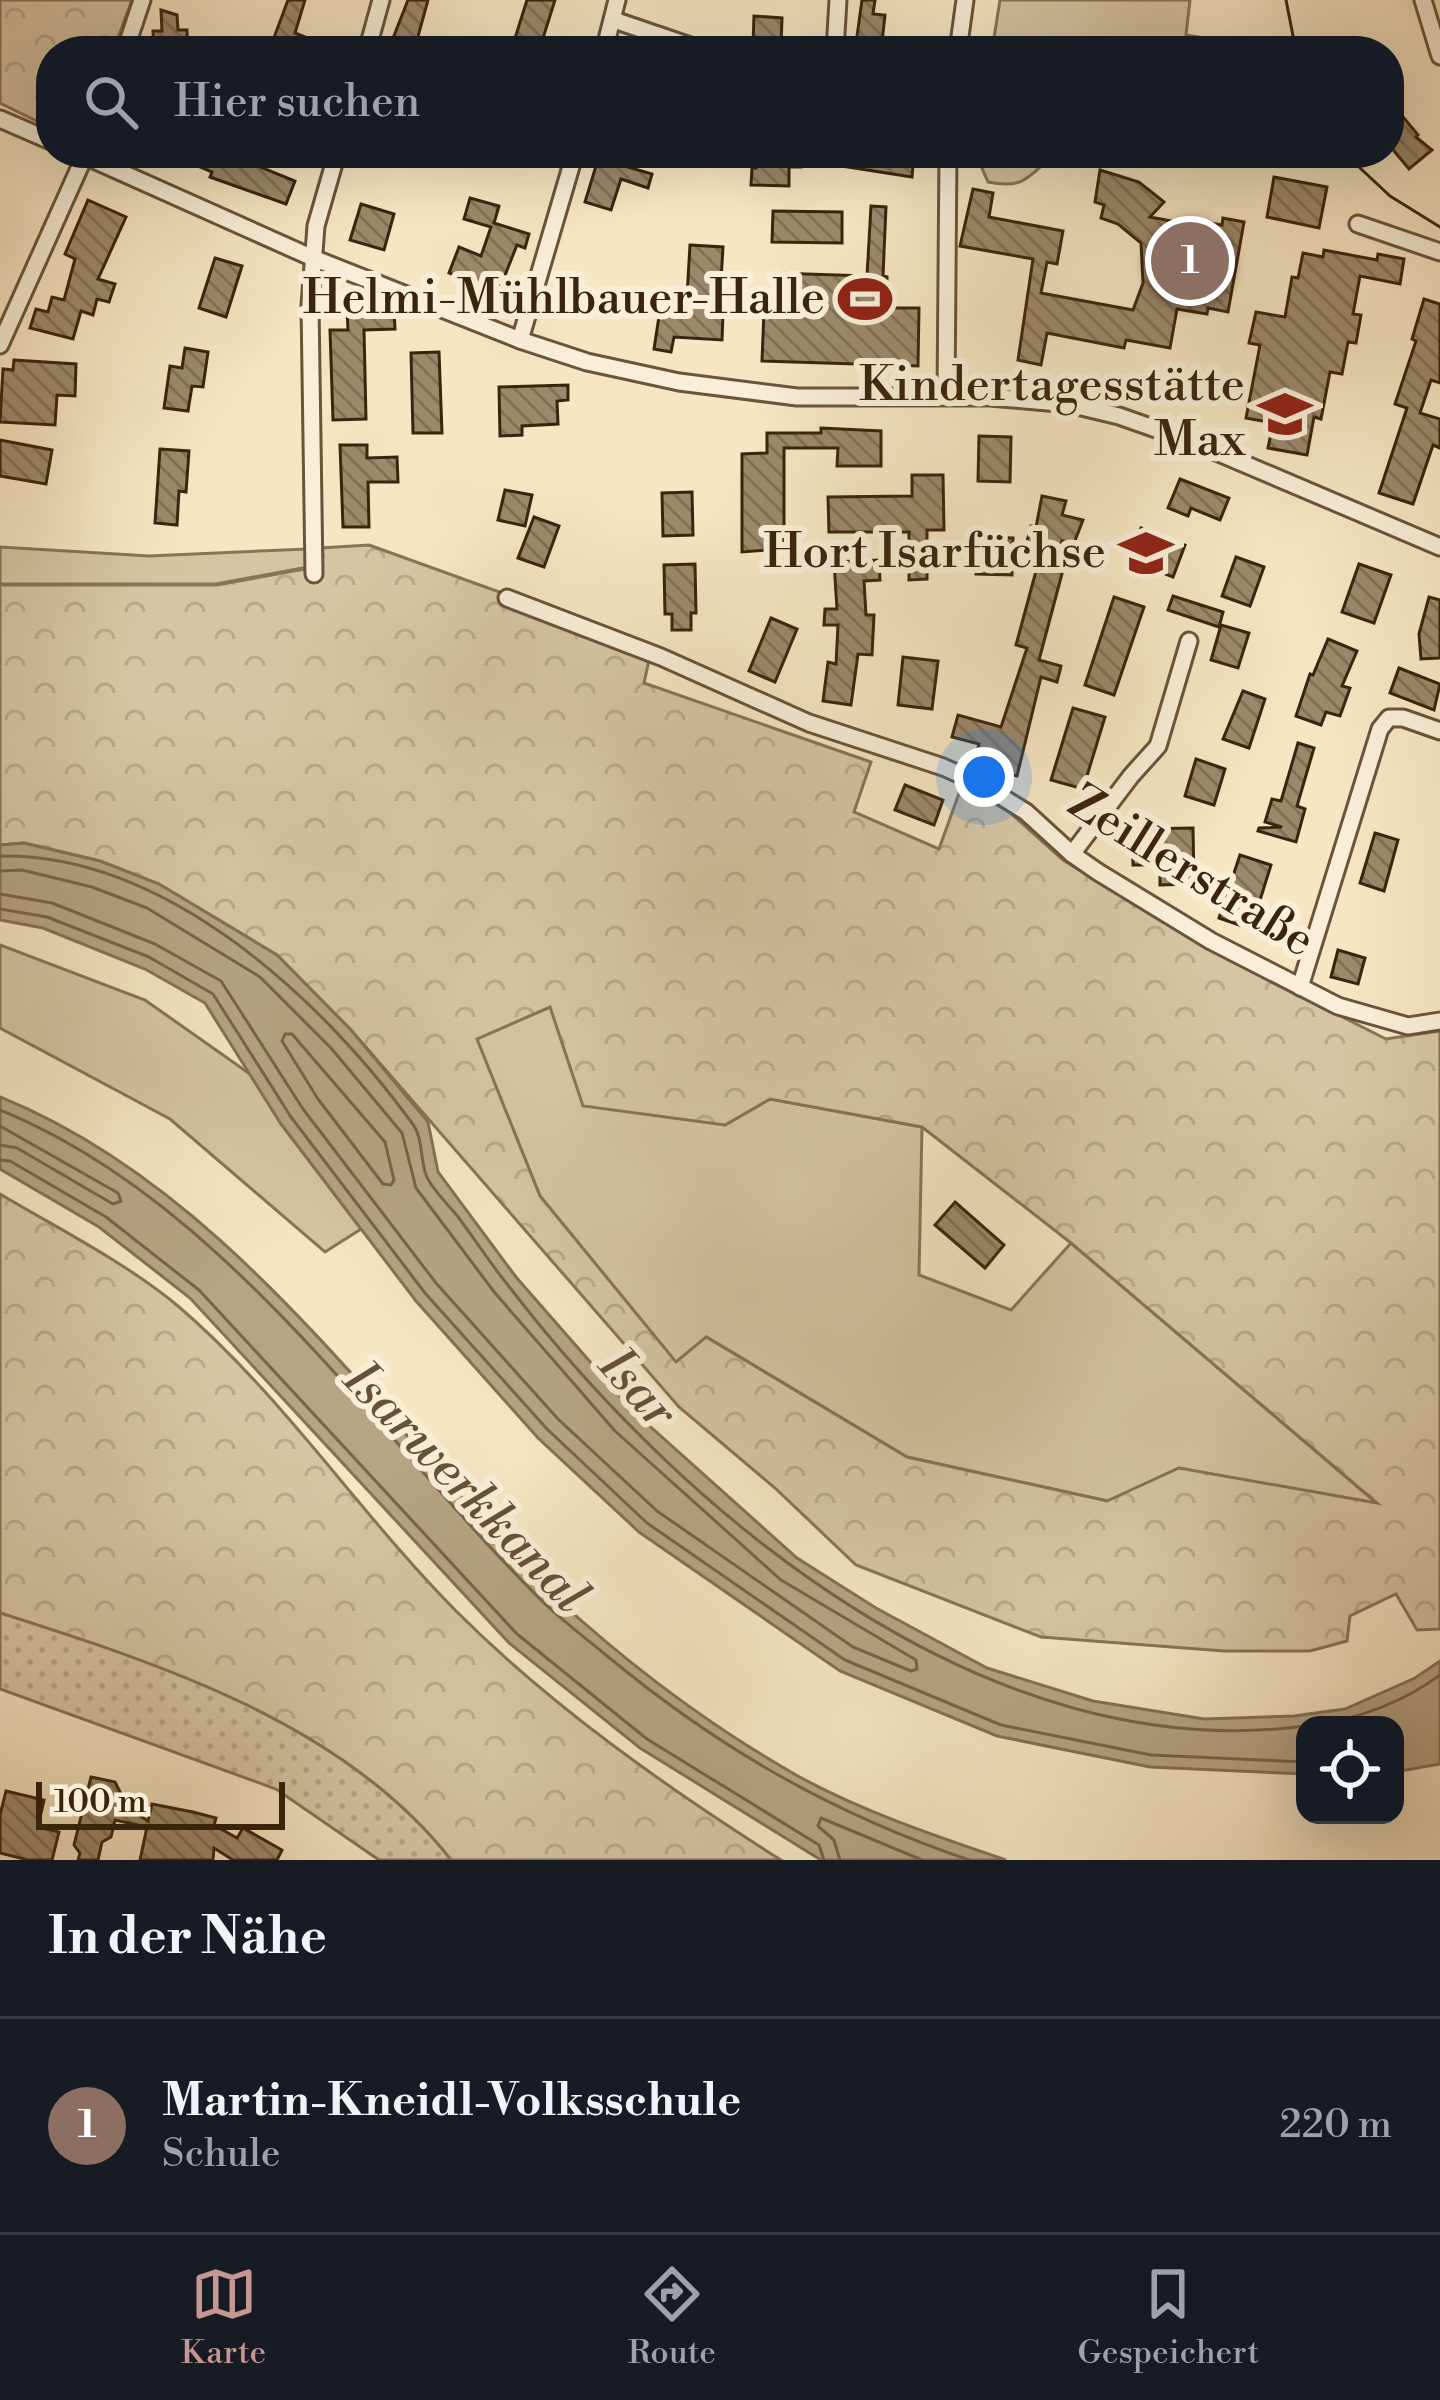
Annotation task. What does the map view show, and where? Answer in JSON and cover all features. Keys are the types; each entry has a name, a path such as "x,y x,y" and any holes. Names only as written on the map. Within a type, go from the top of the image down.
{"street":[{"path":"130,36 142,0"},
{"path":"371,36 381,0"},
{"path":"609,36 617,0"},
{"path":"836,36 838,0"},
{"path":"960,36 965,0"},
{"path":"1423,0 1440,56"},
{"path":"614,20 661,36"},
{"path":"0,119 36,135"},
{"path":"0,345 76,168"},
{"path":"113,168 314,258 520,340 631,372 720,388 844,399 1036,400 1119,416 1440,547"},
{"path":"314,574 310,305 316,226 333,168"},
{"path":"520,340 570,168"},
{"path":"946,396 947,168"},
{"path":"1358,224 1440,252"},
{"name":"Zeillerstraße","path":"507,598 661,657 809,723 943,766 981,784 1026,812 1072,854 1211,941 1338,1006 1408,1026 1440,1021"},
{"path":"1072,854 1158,746 1189,641"},
{"path":"1300,988 1380,729 1389,718 1403,718 1440,731"}],"green space":[{"path":"0,0 132,0 119,36 36,36 36,121 0,103"},
{"path":"1000,0 1190,0 1186,35 1192,36 994,36"},
{"path":"982,168 1039,168 1019,182 988,182"},
{"path":"369,545 652,647 644,683 871,762 854,812 939,849 962,785 1007,810 1063,860 1226,958 1386,1039 1440,1031 1440,1629 1417,1630 1396,1594 1350,1616 1347,1641 1310,1651 1224,1651 1041,1637 856,1565 679,1407 351,1030 277,955 159,884 100,861 24,843 0,845 0,585 217,585 321,566 321,548","holes":["550,1007 583,1106 725,1125 770,1099 922,1127 1071,1243 1377,1503 1179,1468 1107,1501 907,1457 706,1337 676,1362 540,1196 477,1039"]},
{"path":"0,547 149,556 307,549 308,567 216,584 0,584"},
{"path":"0,945 145,1000 250,1074 281,1124 361,1229 325,1252 170,1119 0,1028"},
{"path":"550,1007 725,1125 770,1099 922,1127 919,1275 1011,1310 1071,1243 1379,1505 1179,1468 1108,1501 907,1457 707,1337 676,1363 540,1196 476,1039"},
{"path":"0,1194 114,1260 178,1306 252,1378 420,1573 492,1645 611,1744 781,1860 451,1860 407,1812 358,1771 303,1735 185,1678 0,1613"},
{"path":"0,1613 185,1677 303,1735 358,1771 407,1812 451,1860 379,1860 276,1789 0,1689"}],"water":[{"path":"24,843 100,861 159,884 277,955 351,1030 428,1122 438,1172 516,1277 634,1412 797,1558 876,1608 987,1668 1093,1701 1204,1719 1345,1709 1415,1678 1440,1661 1440,1764 1404,1770 1404,1716 1296,1716 1296,1774 1150,1767 997,1736 840,1671 639,1532 538,1438 416,1301 281,1124 205,1003 145,969 43,928 0,920 0,845"},
{"path":"0,1097 71,1131 138,1174 200,1223 315,1334 545,1587 671,1693 732,1736 821,1788 1006,1860 821,1860 640,1748 509,1643 190,1298 99,1227 0,1169"}],"building":[{"path":"288,0 305,0 295,33 302,36 275,36"},
{"path":"408,0 428,0 418,36 394,36"},
{"path":"527,0 555,0 544,36 516,36"},
{"path":"862,0 875,0 873,14 885,15 883,36 857,36"},
{"path":"161,10 177,15 178,30 187,30 187,36 153,36 153,31 162,31"},
{"path":"754,16 782,18 781,36 753,36"},
{"path":"1404,118 1432,150 1409,169 1404,163"},
{"path":"203,168 263,168 295,181 286,204 210,177 212,172"},
{"path":"595,168 631,168 652,174 648,188 621,179 611,210 585,202"},
{"path":"752,168 789,168 789,186 751,185"},
{"path":"854,168 913,168 912,177"},
{"path":"1100,170 1139,182 1164,202 1150,217 1198,226 1198,221 1222,225 1223,218 1244,222 1228,312 1177,309 1170,348 1126,340 1124,348 1047,333 1041,365 1018,360 1033,259 960,246 973,189 993,193 989,217 1063,231 1057,264 1047,262 1041,293 1133,310 1143,283 1141,243 1118,224 1101,218 1104,205 1095,202"},
{"path":"1274,177 1327,187 1319,228 1267,217"},
{"path":"470,198 499,206 494,223 529,234 525,248 517,245 498,293 449,273 459,247 481,256 491,227 464,219"},
{"path":"88,200 126,217 98,279 115,284 109,302 97,299 93,315 81,311 73,339 30,328 36,309 48,312 52,297 64,300 75,259 65,254"},
{"path":"361,204 394,214 384,250 350,240"},
{"path":"871,206 886,207 886,308 919,308 918,366 762,361 764,311 775,311 777,273 867,276"},
{"path":"773,211 842,212 842,243 772,242"},
{"path":"690,245 723,247 722,340 674,337 671,352 654,349 660,310 686,314"},
{"path":"1324,250 1377,260 1378,254 1404,259 1400,284 1360,276 1353,314 1361,315 1356,343 1348,342 1342,374 1330,372 1321,419 1314,417 1307,455 1268,448 1273,423 1246,418 1260,345 1249,343 1256,312 1285,317 1292,277 1298,278 1303,253 1323,257"},
{"path":"215,258 242,266 226,317 199,308"},
{"path":"1424,299 1440,304 1440,383 1431,380 1420,413 1440,419 1440,448 1433,445 1413,504 1379,493 1407,408 1395,404"},
{"path":"394,308 395,329 364,330 366,419 333,420 330,330 348,330 347,309"},
{"path":"185,348 208,352 203,387 192,386 188,411 164,408 170,366 182,368"},
{"path":"439,352 442,433 413,433 411,353"},
{"path":"14,360 76,364 75,396 57,395 55,425 0,422 3,369 13,370"},
{"path":"568,385 568,400 557,401 558,424 522,426 522,435 500,436 499,387"},
{"path":"821,428 881,431 881,466 837,466 838,448 784,448 784,542 781,549 742,552 742,454 767,453 767,433 821,433"},
{"path":"979,436 1011,437 1010,482 978,481"},
{"path":"0,440 52,450 46,484 0,476"},
{"path":"340,445 367,445 367,458 397,457 398,482 368,482 369,527 343,527"},
{"path":"160,449 189,451 186,492 179,491 177,525 155,523"},
{"path":"912,475 943,475 944,530 927,530 927,579 909,580 909,532 829,532 828,497 912,496"},
{"path":"1180,479 1229,498 1220,520 1191,508 1188,516 1168,508"},
{"path":"505,490 532,495 525,526 498,520"},
{"path":"692,492 693,535 663,536 662,493"},
{"path":"1042,496 1066,501 1062,515 1083,520 1074,543 1062,541 1056,569 1063,570 1039,660 1061,666 1057,682 1041,677 1017,776 973,765 979,744 952,737 958,715 1001,727 1027,648 1016,645 1042,549 1026,545 1031,526 1036,527"},
{"path":"534,517 559,526 544,567 518,558"},
{"path":"1141,528 1185,545 1173,577 1129,560"},
{"path":"977,537 1013,538 1012,575 976,574"},
{"path":"1236,557 1264,567 1250,606 1222,596"},
{"path":"879,560 880,580 864,581 866,615 874,615 872,655 858,654 851,705 823,701 828,662 836,664 838,625 824,625 825,609 837,609 834,562"},
{"path":"695,564 696,613 691,613 691,630 672,630 672,614 665,614 664,565"},
{"path":"1359,564 1391,575 1374,623 1342,612"},
{"path":"1173,596 1223,612 1219,627 1168,610"},
{"path":"1114,597 1144,607 1114,695 1085,685"},
{"path":"1429,597 1440,600 1440,658 1421,659 1419,634"},
{"path":"771,618 797,629 775,682 749,671"},
{"path":"1221,625 1249,633 1238,668 1211,660"},
{"path":"1328,639 1357,651 1342,686 1350,688 1340,716 1326,712 1321,725 1296,716"},
{"path":"903,657 938,661 932,709 898,705"},
{"path":"1399,668 1440,684 1434,710 1390,693"},
{"path":"1243,691 1265,699 1249,748 1223,739"},
{"path":"1073,708 1105,717 1083,789 1051,780"},
{"path":"1298,743 1314,748 1297,806 1305,809 1296,842 1258,831 1282,827 1265,822 1272,799 1281,801"},
{"path":"1196,759 1225,769 1214,805 1185,796"},
{"path":"905,785 943,800 934,825 895,810"},
{"path":"1193,828 1194,884 1160,885 1160,865 1133,865 1132,829"},
{"path":"1375,833 1398,840 1384,891 1360,883"},
{"path":"1240,855 1271,865 1251,929 1219,918"},
{"path":"1338,950 1365,958 1358,984 1331,977"},
{"path":"955,1202 1004,1245 985,1268 935,1225"},
{"path":"91,1777 115,1782 119,1802 148,1821 152,1804 193,1812 216,1818 214,1825 237,1838 243,1828 282,1850 277,1860 233,1860 214,1848 213,1860 140,1860 147,1827 115,1820 98,1860 78,1860 80,1853 74,1845"},
{"path":"6,1791 44,1800 38,1827 59,1832 52,1860 0,1853 0,1815"}],"tram line":[{"path":"1286,0 1293,36"},
{"path":"1360,168 1390,196 1440,227"}],"place":[{"name":"Martin-Kneidl-Volksschule","path":"1190,261"},
{"name":"Helmi-Mühlbauer-Halle","path":"865,299"},
{"name":"Kindertagesstätte Max","path":"1285,414"},
{"name":"Hort Isarfüchse","path":"1146,553"}],"water label":[{"name":"Isar","path":"637,1389"},
{"name":"Isarwerkkanal","path":"465,1488"}]}
